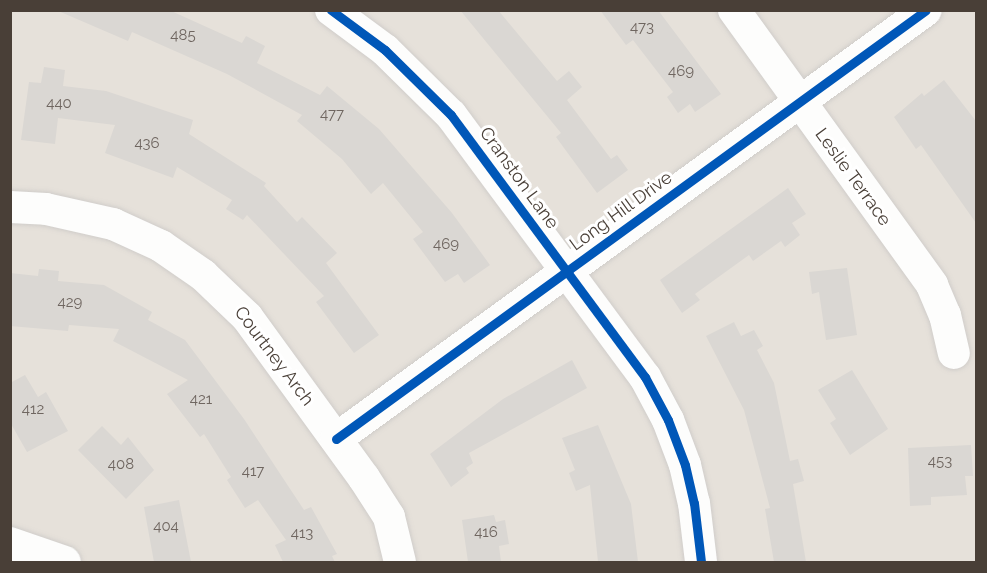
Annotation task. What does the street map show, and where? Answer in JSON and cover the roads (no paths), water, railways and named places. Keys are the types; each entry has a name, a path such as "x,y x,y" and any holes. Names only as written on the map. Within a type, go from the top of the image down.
{"street":[{"name":"Cranston Lane","path":"332,10 385,50 451,115 645,377 668,420 694,503 701,562"},
{"name":"Leslie Terrace","path":"734,10 932,285 945,315 954,353"},
{"name":"Long Hill Drive","path":"336,439 926,10"},
{"name":"Courtney Arch","path":"10,207 46,209 113,224 160,246 203,275 247,317 336,439 389,517 400,562"},
{"path":"10,543 65,562"}]}
